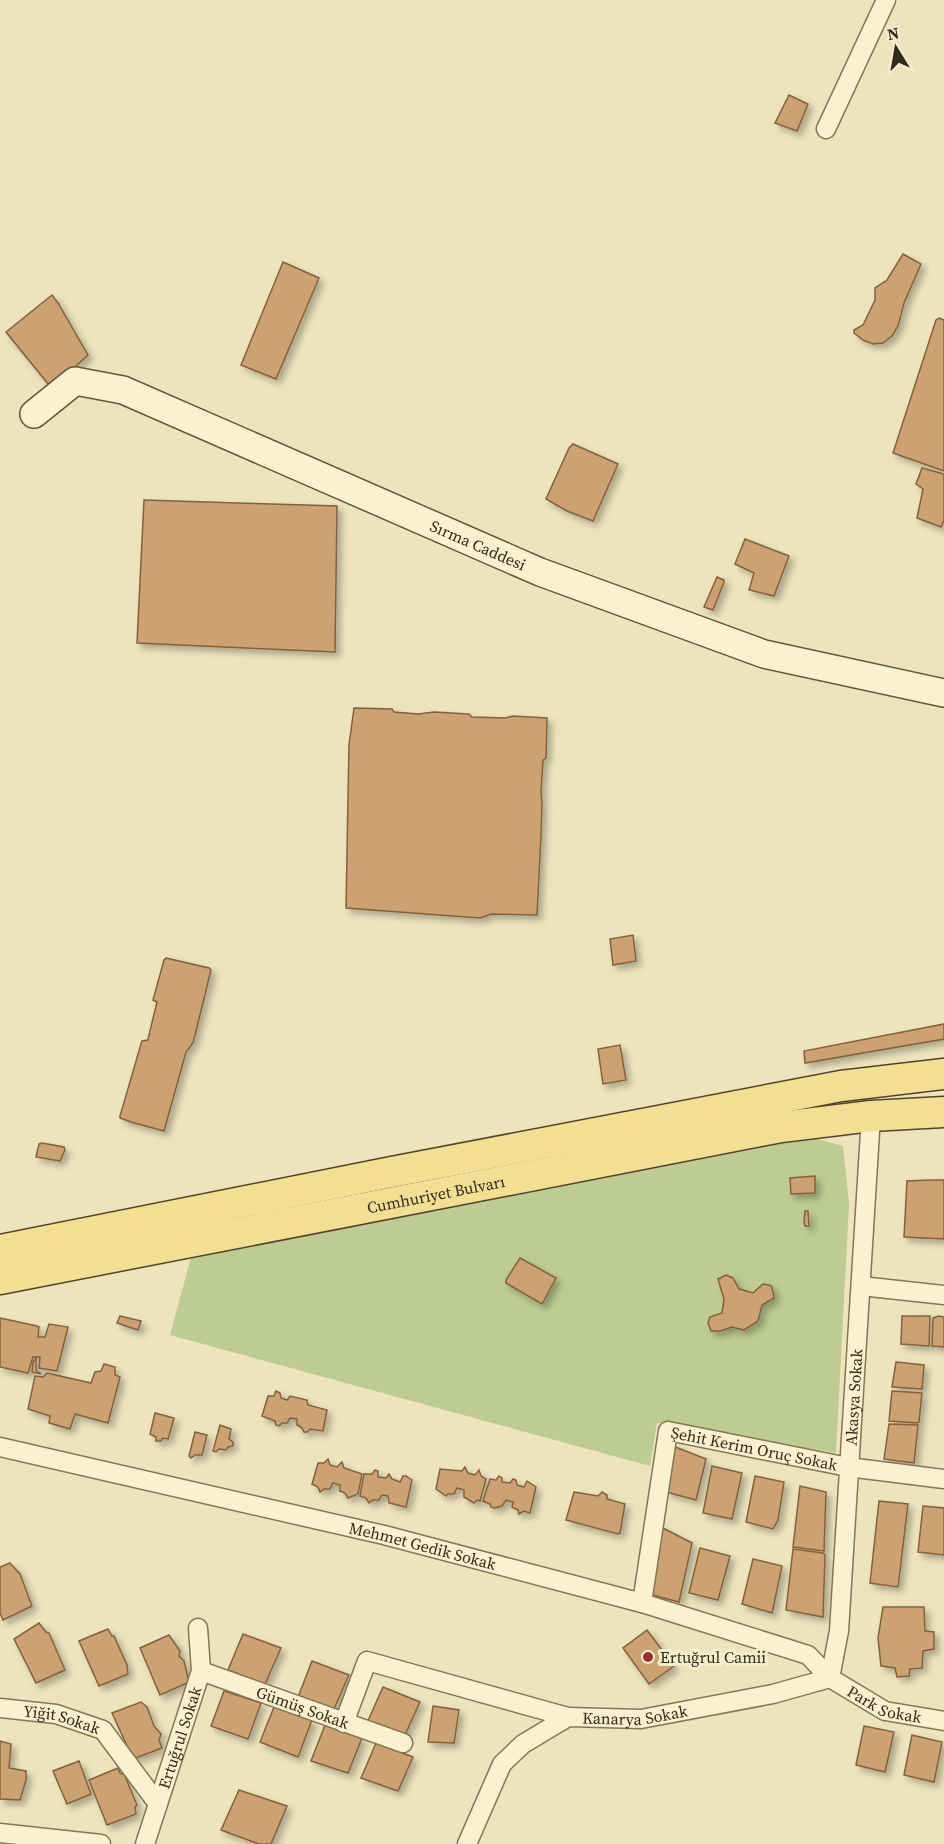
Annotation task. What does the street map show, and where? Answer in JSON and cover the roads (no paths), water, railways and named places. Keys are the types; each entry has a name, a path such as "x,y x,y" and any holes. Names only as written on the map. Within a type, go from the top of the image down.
{"main road":[{"name":"Cumhuriyet Bulvarı","path":"0,1250 841,1086 944,1074"},
{"name":"Cumhuriyet Bulvarı","path":"0,1279 781,1127 871,1116 944,1112"}],"street":[{"path":"826,129 886,0"},
{"name":"Sırma Caddesi","path":"34,414 75,381 123,390 540,572 597,594 764,654 944,693"},
{"name":"Akasya Sokak","path":"830,1678 840,1631 848,1467 871,1116"},
{"path":"861,1286 944,1294"},
{"name":"Şehit Kerim Oruç Sokak","path":"642,1603 668,1431 848,1467 944,1479"},
{"name":"Mehmet Gedik Sokak","path":"0,1447 384,1536 642,1603 808,1655 830,1678"},
{"name":"Ertuğrul Sokak","path":"145,1844 201,1671 198,1628"},
{"path":"344,1723 367,1661 568,1717"},
{"name":"Gümüş Sokak","path":"201,1671 403,1743"},
{"name":"Kanarya Sokak","path":"467,1844 502,1764 523,1744 568,1717 641,1719 773,1694 830,1678"},
{"name":"Park Sokak","path":"830,1678 885,1712 944,1721"},
{"name":"Yiğit Sokak","path":"0,1708 56,1714 103,1730 158,1804"},
{"path":"0,1833 101,1844"}],"place":[{"name":"Ertuğrul Camii","path":"648,1657"}]}
